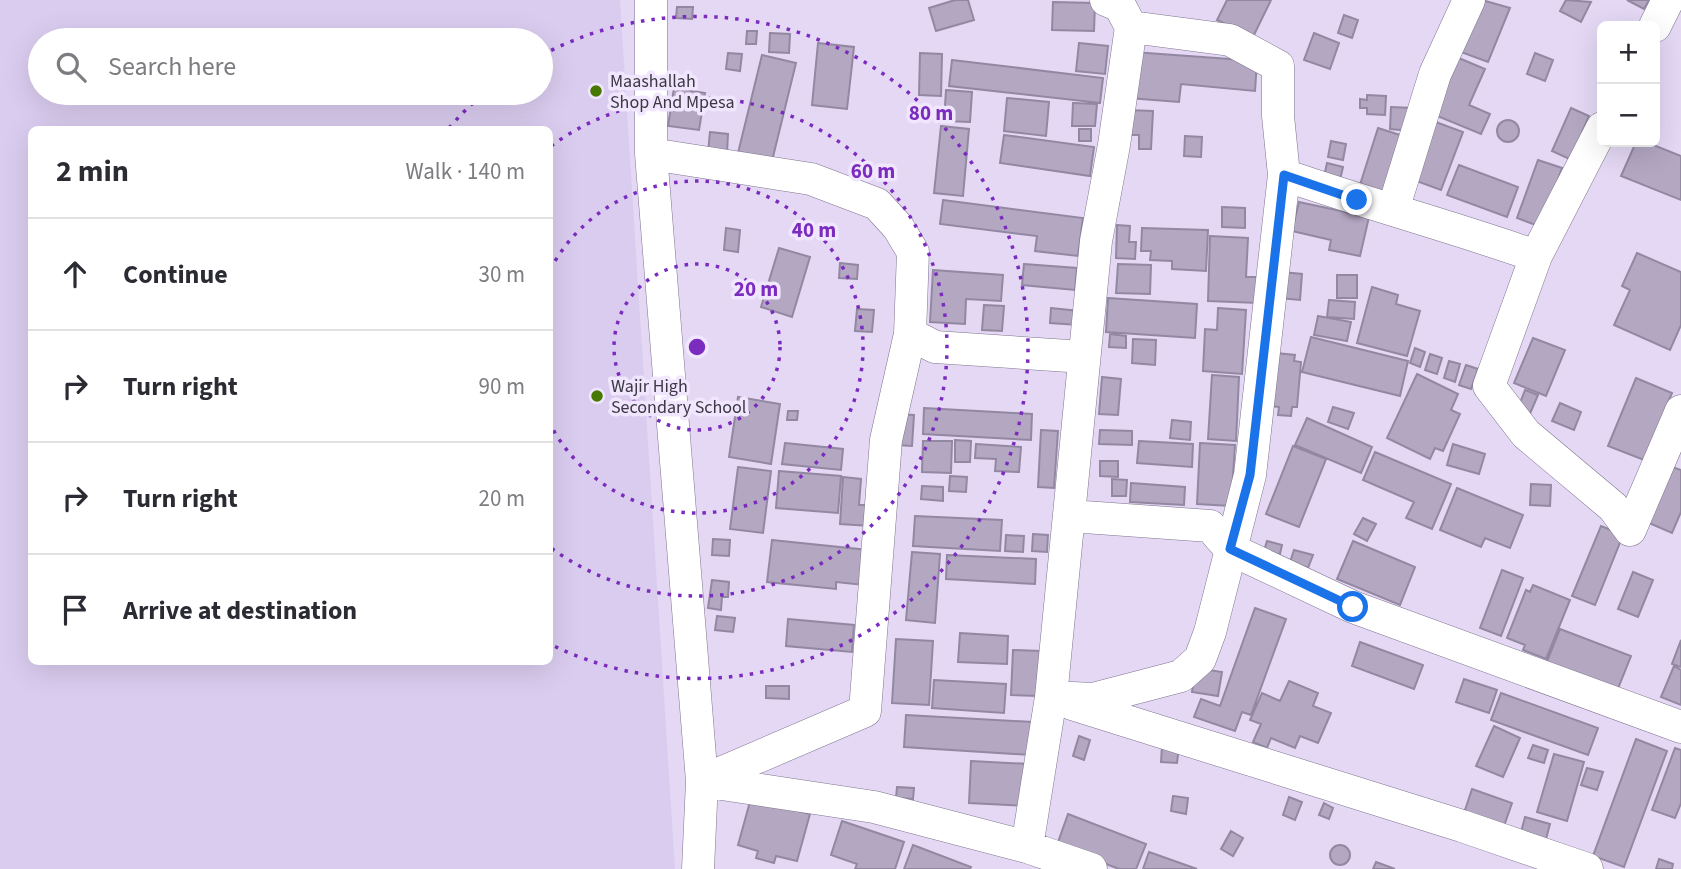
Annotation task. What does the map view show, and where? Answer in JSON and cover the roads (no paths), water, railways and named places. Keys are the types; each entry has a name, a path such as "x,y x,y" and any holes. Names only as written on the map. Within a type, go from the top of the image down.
{"street":[{"path":"651,0 651,153 702,781 698,869"},
{"path":"1027,846 1051,697 1096,242 1114,145 1131,27 1119,6 1106,0"},
{"path":"1393,210 1434,74 1469,0"},
{"path":"1658,21 1668,0"},
{"path":"1051,697 1093,699 1181,676 1200,659 1210,632 1250,475 1284,175 1278,116 1278,66 1230,40 1131,27"},
{"path":"1597,138 1536,256 1489,386 1526,434 1613,507 1630,530 1681,411"},
{"path":"651,153 811,179 877,204 898,227 913,252 910,334 886,440 865,711 702,781"},
{"path":"1284,175 1536,256"},
{"path":"910,334 935,347 1084,357"},
{"path":"1070,516 1210,526 1230,549 1353,607 1681,727"},
{"path":"1051,697 1462,826 1587,869"},
{"path":"702,781 874,807 1027,846 1091,869"}],"place":[{"name":"Maashallah Shop And Mpesa","path":"596,91"},
{"name":"Wajir High Secondary School","path":"597,396"}]}
